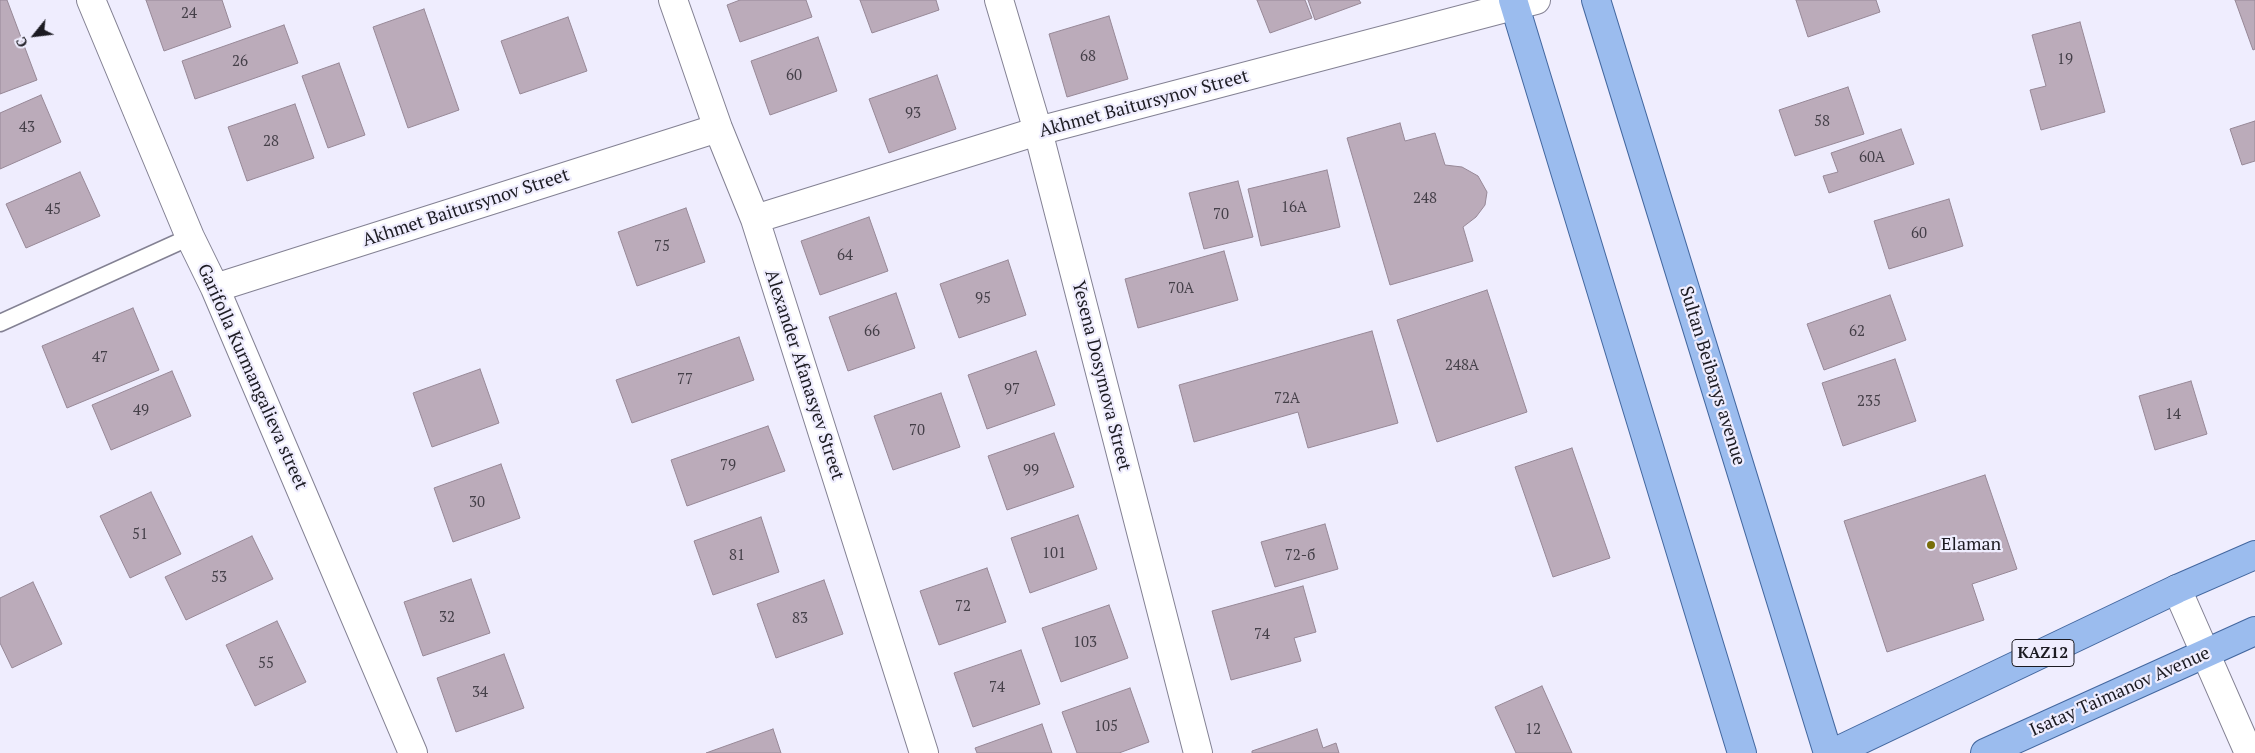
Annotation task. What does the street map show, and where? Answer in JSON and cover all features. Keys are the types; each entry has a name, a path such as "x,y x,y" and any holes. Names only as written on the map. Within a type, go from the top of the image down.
{"main road":[{"name":"Sultan Beibarys avenue","path":"1596,0 1828,753"},
{"path":"1521,2 1742,753"},
{"name":"KAZ12","path":"1833,753 2177,589 2255,555"},
{"name":"Isatay Taimanov Avenue","path":"1985,753 2255,630"}],"street":[{"name":"Garifolla Kurmangalieva street","path":"91,0 190,237 215,288 413,753"},
{"name":"Alexander Afanasyev Street","path":"673,0 718,128 755,219 924,753"},
{"name":"Yesena Dosymova Street","path":"999,0 1038,131 1198,753"},
{"name":"Akhmet Baitursynov Street","path":"755,219 1038,131 1521,2"},
{"name":"Akhmet Baitursynov Street","path":"215,288 718,128"},
{"path":"2177,589 2249,753"}],"lane":[{"path":"0,323 190,237"}],"building":[{"path":"0,0 7,0 37,80 0,94"},
{"path":"146,0 222,0 231,27 164,51"},
{"path":"740,0 806,0 812,17 740,42 727,5"},
{"path":"860,0 936,0 939,10 872,33"},
{"path":"1257,0 1305,0 1312,18 1270,33"},
{"path":"1308,0 1359,0 1361,3 1315,20"},
{"path":"1796,0 1876,0 1880,12 1808,37"},
{"path":"2235,0 2255,0 2255,49 2253,50"},
{"path":"424,9 459,110 408,128 373,27"},
{"path":"1109,16 1128,79 1067,97 1049,34"},
{"path":"568,17 587,71 520,94 501,41"},
{"path":"2080,22 2105,112 2041,130 2030,90 2046,86 2032,35"},
{"path":"284,25 298,63 195,99 182,61"},
{"path":"818,37 837,91 770,115 751,61"},
{"path":"339,63 365,135 328,148 302,76"},
{"path":"937,75 956,129 889,153 869,99"},
{"path":"1848,87 1864,134 1795,156 1779,110"},
{"path":"41,95 61,142 0,169 0,113"},
{"path":"295,104 314,158 247,181 228,127"},
{"path":"2255,121 2255,161 2242,165 2230,129"},
{"path":"1400,123 1405,141 1435,133 1445,165 1462,167 1478,176 1487,192 1485,205 1476,217 1463,227 1473,261 1390,285 1347,138"},
{"path":"1901,129 1914,164 1829,193 1823,176 1838,172 1831,153"},
{"path":"1327,170 1340,227 1261,246 1248,189"},
{"path":"80,172 100,216 26,248 6,204"},
{"path":"1238,181 1253,237 1204,249 1189,193"},
{"path":"1949,199 1963,246 1889,269 1874,221"},
{"path":"686,208 705,262 637,286 618,232"},
{"path":"869,217 888,271 820,295 801,241"},
{"path":"1224,251 1238,300 1138,328 1125,279"},
{"path":"1008,260 1026,315 959,338 940,284"},
{"path":"1487,290 1527,412 1437,442 1397,320"},
{"path":"896,293 915,348 848,371 829,317"},
{"path":"1890,295 1906,340 1824,370 1807,324"},
{"path":"133,308 159,370 67,408 42,346"},
{"path":"1372,331 1398,423 1308,448 1298,412 1194,442 1179,385"},
{"path":"739,337 754,380 632,423 616,380"},
{"path":"1036,351 1055,405 987,429 968,375"},
{"path":"1895,359 1916,421 1843,446 1822,383"},
{"path":"480,369 499,423 432,447 413,393"},
{"path":"172,371 191,416 111,450 92,405"},
{"path":"2191,381 2207,434 2155,450 2139,396"},
{"path":"941,393 960,447 893,470 874,416"},
{"path":"768,426 785,471 687,506 671,460"},
{"path":"1054,433 1074,487 1007,510 988,456"},
{"path":"1572,448 1610,558 1553,577 1515,467"},
{"path":"501,464 520,518 453,542 434,488"},
{"name":"Elaman","path":"1985,475 2017,569 1972,584 1984,620 1887,652 1844,521"},
{"path":"151,492 181,554 130,578 100,516"},
{"path":"1078,515 1097,569 1030,593 1011,538"},
{"path":"761,517 779,572 713,595 694,541"},
{"path":"1325,524 1338,569 1275,587 1261,542"},
{"path":"252,536 273,579 186,620 165,577"},
{"path":"987,568 1006,622 939,645 920,591"},
{"path":"471,579 490,633 423,656 404,602"},
{"path":"824,580 843,634 776,658 757,604"},
{"path":"33,582 62,644 12,668 0,643 0,598"},
{"path":"1303,586 1316,632 1294,638 1301,661 1231,680 1212,611"},
{"path":"1109,605 1128,658 1061,682 1042,628"},
{"path":"277,621 306,682 255,706 226,645"},
{"path":"1021,650 1040,704 973,727 954,673"},
{"path":"504,654 524,708 456,732 437,678"},
{"path":"1542,686 1572,753 1516,753 1495,707"},
{"path":"1130,688 1149,742 1119,753 1077,753 1062,712"},
{"path":"1042,724 1052,753 977,753 975,748"},
{"path":"773,729 781,753 706,753"},
{"path":"1317,729 1323,748 1336,743 1339,753 1252,753 1252,751"}],"place":[{"name":"Elaman","path":"1931,545"}]}
